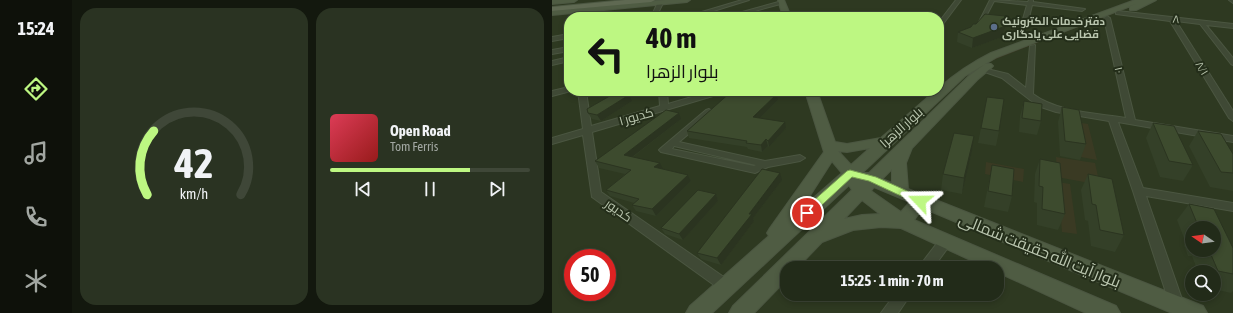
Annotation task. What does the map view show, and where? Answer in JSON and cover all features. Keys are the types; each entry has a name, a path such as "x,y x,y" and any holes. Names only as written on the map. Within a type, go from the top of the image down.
{"main road":[{"path":"552,7 574,0"},
{"path":"552,7 609,0"},
{"path":"552,7 651,0"},
{"path":"552,7 660,3 687,0"},
{"name":"بلوار الزهرا","path":"944,88 961,74 980,62 1141,0"},
{"name":"بلوار الزهرا","path":"740,313 814,240 905,146 983,70 1003,58 1153,0"},
{"path":"782,1 785,12"},
{"path":"813,96 830,149"},
{"name":"بلوار الزهرا","path":"697,313 935,96"},
{"path":"830,149 858,147 884,142"},
{"path":"900,192 899,163 905,146"},
{"path":"763,252 830,149"},
{"name":"بلوار آیت الله حقیقت شمالی","path":"830,149 850,173 866,185 903,222 1098,311"},
{"name":"بلوار آیت الله حقیقت شمالی","path":"866,185 900,192 1196,313"},
{"path":"814,240 837,228 857,221 873,219 903,222 920,201"}],"street":[{"path":"705,12 747,0"},
{"path":"944,19 959,0"},
{"path":"981,21 993,0 1030,2 1082,9"},
{"path":"1068,0 1070,8"},
{"path":"744,12 782,1"},
{"path":"1024,26 1030,2"},
{"path":"656,12 660,3"},
{"name":"۸","path":"1113,16 1172,19 1233,26"},
{"name":"۱۰","path":"1113,16 1131,122"},
{"name":"۸/۱","path":"1172,19 1233,118"},
{"path":"1201,22 1233,63"},
{"path":"552,39 564,37"},
{"path":"1029,94 1033,46"},
{"path":"552,52 564,50"},
{"path":"552,63 564,61"},
{"path":"983,70 1005,76 1041,104 1056,109 1233,139"},
{"path":"552,94 564,90"},
{"name":"کدیور","path":"583,96 596,194 726,286"},
{"path":"663,96 664,107"},
{"path":"722,98 672,143 765,164 800,158"},
{"name":"کدیور ۱","path":"552,141 664,107 722,98"},
{"path":"1112,118 1139,191 1176,305"},
{"path":"1139,191 1233,207"},
{"path":"931,261 946,242"},
{"path":"889,313 898,301"}],"shaded area":[{"path":"1143,0 1148,0 986,63 969,73 920,119 916,118 940,96 944,96 944,92 965,73 980,63"},
{"path":"1075,122 1088,124 1097,160 1081,157"},
{"path":"1056,157 1095,163 1100,185 1057,177"},
{"path":"986,162 1024,169 1023,182 985,174"},
{"path":"1058,182 1070,184 1077,234 1062,232"}],"building":[{"path":"985,14 1005,16 1004,19 1006,19 1003,27 973,38 958,32 971,27 973,24 976,24"},
{"path":"610,96 627,96 597,115 588,113 587,109"},
{"path":"726,96 775,96 753,117 785,122 768,141 766,139 761,145 746,143 747,141 687,131"},
{"path":"987,97 1004,99 999,131 981,128"},
{"path":"1024,101 1042,104 1041,121 1022,118"},
{"path":"1062,107 1079,110 1086,144 1065,141"},
{"path":"666,110 679,113 624,155 660,163 654,167 688,175 652,209 632,205 639,199 606,190 631,170 595,161"},
{"path":"1153,123 1174,126 1193,165 1169,161"},
{"path":"1198,131 1221,134 1233,154 1233,173 1221,172"},
{"path":"954,133 974,136 964,178 943,174"},
{"path":"1040,159 1060,163 1065,214 1042,209 1043,187 1039,186"},
{"path":"992,165 1014,169 1012,196 988,191"},
{"path":"762,169 780,173 749,214 752,214 717,258 697,253"},
{"path":"1088,174 1112,179 1124,235 1100,230 1096,205 1092,204"},
{"path":"698,190 716,194 679,234 661,228"},
{"path":"1189,204 1214,209 1220,221 1196,221"},
{"path":"1221,223 1233,248 1233,274 1221,272 1221,265 1215,265 1212,257 1221,257"}],"place":[{"name":"دفتر خدمات الکترونیک قضایی علی یادگاری","path":"994,27"}],"route":[{"path":"807,213 850,173 872,179 920,201"}]}
